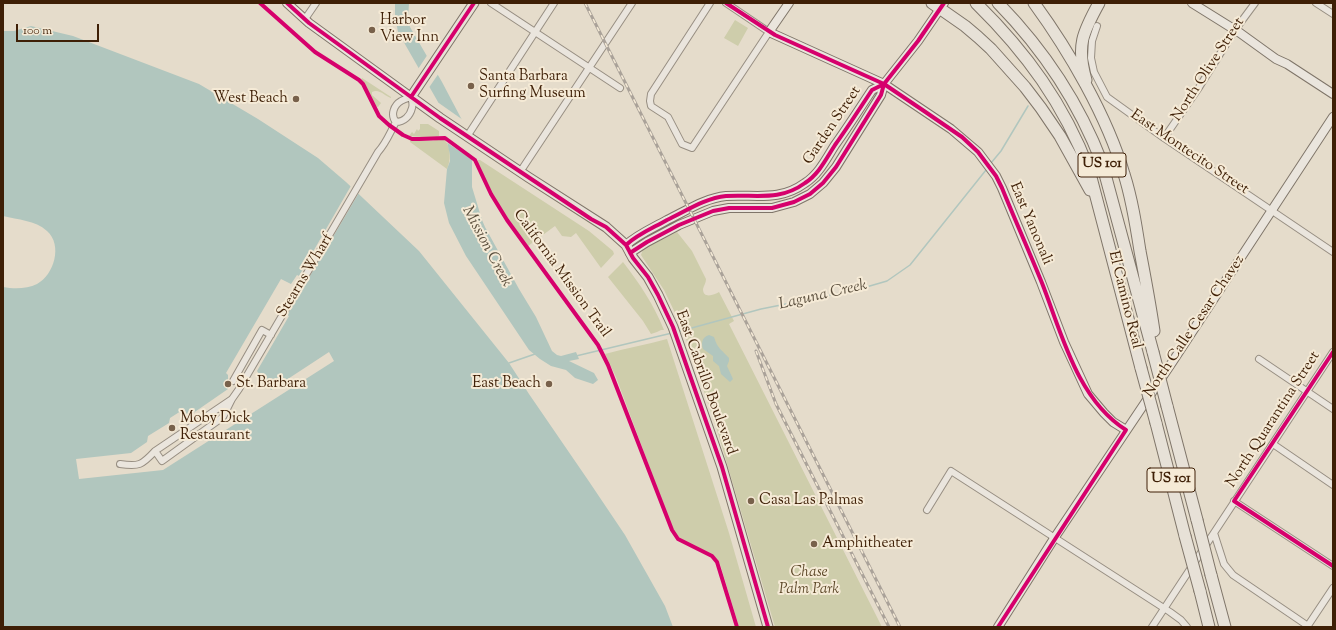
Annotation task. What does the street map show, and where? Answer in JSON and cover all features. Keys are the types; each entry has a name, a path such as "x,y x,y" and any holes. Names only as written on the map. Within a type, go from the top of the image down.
{"highway":[{"name":"El Camino Real","path":"976,3 1001,27 1036,70 1068,121 1089,170 1209,627"},
{"name":"El Camino Real","path":"998,3 1031,40 1053,69 1072,99 1090,134 1102,164 1225,627"},
{"path":"1034,3 1061,44 1092,97"},
{"path":"1099,3 1084,32 1082,43 1083,70 1092,97 1124,171 1129,190 1154,331 1153,352"},
{"path":"939,5 991,49 1041,108 1060,136 1099,206"}],"main road":[{"path":"411,97 474,3"},
{"name":"East Cabrillo Boulevard","path":"411,97 520,172 606,227 628,249 655,289 678,339 730,493 768,627"}],"street":[{"path":"286,3 305,19 411,97"},
{"path":"305,19 316,3"},
{"path":"491,3 620,88"},
{"path":"467,135 554,3"},
{"path":"520,172 632,3"},
{"path":"710,3 651,94 650,103 654,108 668,117 682,144 692,148 789,3"},
{"path":"726,3 770,32"},
{"path":"1192,3 1333,94"},
{"name":"North Olive Street","path":"1164,138 1255,3"},
{"path":"1316,3 1333,14"},
{"name":"Garden Street","path":"628,249 648,242 679,225 713,211 729,208 762,209 778,206 794,202 817,190 836,167 881,95 884,84 918,41 939,5"},
{"name":"East Montecito Street","path":"1097,26 1092,41 1091,58 1094,72 1107,97 1164,138 1333,252"},
{"name":"East Yanonali","path":"770,32 884,84 956,133 971,145 985,160 1002,188 1042,282 1064,342 1088,394 1113,422 1126,430"},
{"name":"Garden Street","path":"628,249 634,238 686,210 712,199 727,196 777,196 792,191 804,184 818,171 872,90 884,84"},
{"name":"Stearns Wharf","path":"411,97 412,108 405,120 396,122 393,117 393,111 402,100 411,97"},
{"name":"North Calle Cesar Chavez","path":"998,627 1055,537 1333,117"},
{"name":"Stearns Wharf","path":"155,451 162,461 223,417 232,399 378,152 388,138 396,122"},
{"path":"233,381 262,330 271,335"},
{"name":"North Quarantina Street","path":"1152,627 1333,352"},
{"path":"1258,360 1333,409"},
{"name":"Stearns Wharf","path":"120,464 135,466 146,460 155,451 232,399"},
{"path":"1273,444 1333,485"},
{"path":"927,510 951,471 1164,608 1181,620 1187,627"},
{"path":"1234,501 1333,566"},
{"path":"1214,533 1224,564 1233,575 1307,627 1333,588"}],"green space":[{"path":"735,20 748,28 738,46 724,38"},
{"path":"362,78 391,98 377,91 372,92 372,95 381,103 378,107 375,106 361,80"},
{"path":"420,124 428,124 439,131 439,136 435,138 409,136 412,132 414,134 417,129 418,131 420,129"},
{"path":"440,139 445,140 449,150 450,158 447,169 410,142 410,140 433,141"},
{"path":"478,160 589,231 613,251 614,254 601,268 576,233 571,237 562,236 555,226 528,246 496,201 478,164"},
{"name":"Chase Palm Park","path":"677,232 692,251 706,279 703,292 707,295 712,295 719,292 734,321 729,324 882,627 775,627 718,433 688,344 664,290 641,255 643,249"},
{"path":"623,262 646,295 664,330 651,334 643,321 608,277"},
{"name":"Chase Palm Park","path":"667,339 729,533 756,627 739,627 720,564 715,558 683,540 673,530 616,377 605,354"}],"water":[{"name":"Mission Creek","path":"395,3 409,3 408,20 410,27 462,120 472,159 472,187 485,227 536,317 552,351 561,356 576,352 579,359 569,361 594,373 598,380 593,384 575,378 566,370 551,366 529,350 466,256 449,223 444,203 447,169 450,161 450,155 438,102 398,32 395,16"},
{"path":"31,26 73,36 199,84 258,119 318,158 346,182 419,251 509,363 625,535 665,606 673,627 3,627 3,287 29,287 43,280 52,267 55,252 55,244 52,237 42,227 32,222 3,216 3,31 14,31"},
{"path":"709,335 714,337 718,346 729,358 727,366 733,379 730,382 721,374 719,366 713,361 713,356 703,349 703,340"}],"pier":[{"path":"428,54 439,73 428,89 418,69"},
{"path":"436,101 463,120 473,160 446,142"},
{"path":"352,184 360,191 287,315 289,316 257,371 271,390 329,352 334,361 163,470 79,479 76,459 131,453 147,442 148,436 169,423 170,418 181,411 186,418 228,389 228,375 226,373 281,279 291,284 297,275 299,276"}],"waterway":[{"name":"Laguna Creek","path":"991,163 1001,151 1028,106"},
{"name":"Laguna Creek","path":"677,332 761,309 856,290 887,281 910,265 986,170"},
{"name":"Laguna Creek","path":"576,356 672,333"},
{"path":"509,363 535,354"}],"railway":[{"path":"585,3 900,627"},
{"path":"756,351 776,404 889,627"}],"cycle path":[{"name":"California Mission Trail","path":"260,3 315,52 359,80 363,84 379,116 389,125 403,135 412,139 445,138 475,160 491,194 507,220 598,345 608,365 672,530 678,539 712,556 717,562 737,627"},
{"path":"287,3 309,23 440,118 591,219 606,227 626,245 633,258 648,277 673,327 722,467 768,627"},
{"path":"411,97 474,3"},
{"path":"726,3 775,35 884,84 962,137 978,152 996,176 1002,188 1042,283 1064,344 1083,383 1095,401 1109,417 1126,430 998,627"},
{"path":"630,253 679,225 713,211 729,208 772,208 794,202 810,194 823,183 836,167 881,95 884,84 918,41 944,3"},
{"path":"626,245 646,231 696,205 711,199 726,196 776,195 786,193 805,183 822,166 872,90 884,84"},
{"path":"1333,352 1234,501 1333,566"}],"place":[{"name":"Harbor View Inn","path":"372,30"},
{"name":"Santa Barbara Surfing Museum","path":"471,86"},
{"name":"West Beach","path":"296,99"},
{"name":"St. Barbara","path":"228,384"},
{"name":"East Beach","path":"549,384"},
{"name":"Moby Dick Restaurant","path":"172,428"},
{"name":"Casa Las Palmas","path":"751,501"},
{"name":"Amphitheater","path":"814,544"}]}
